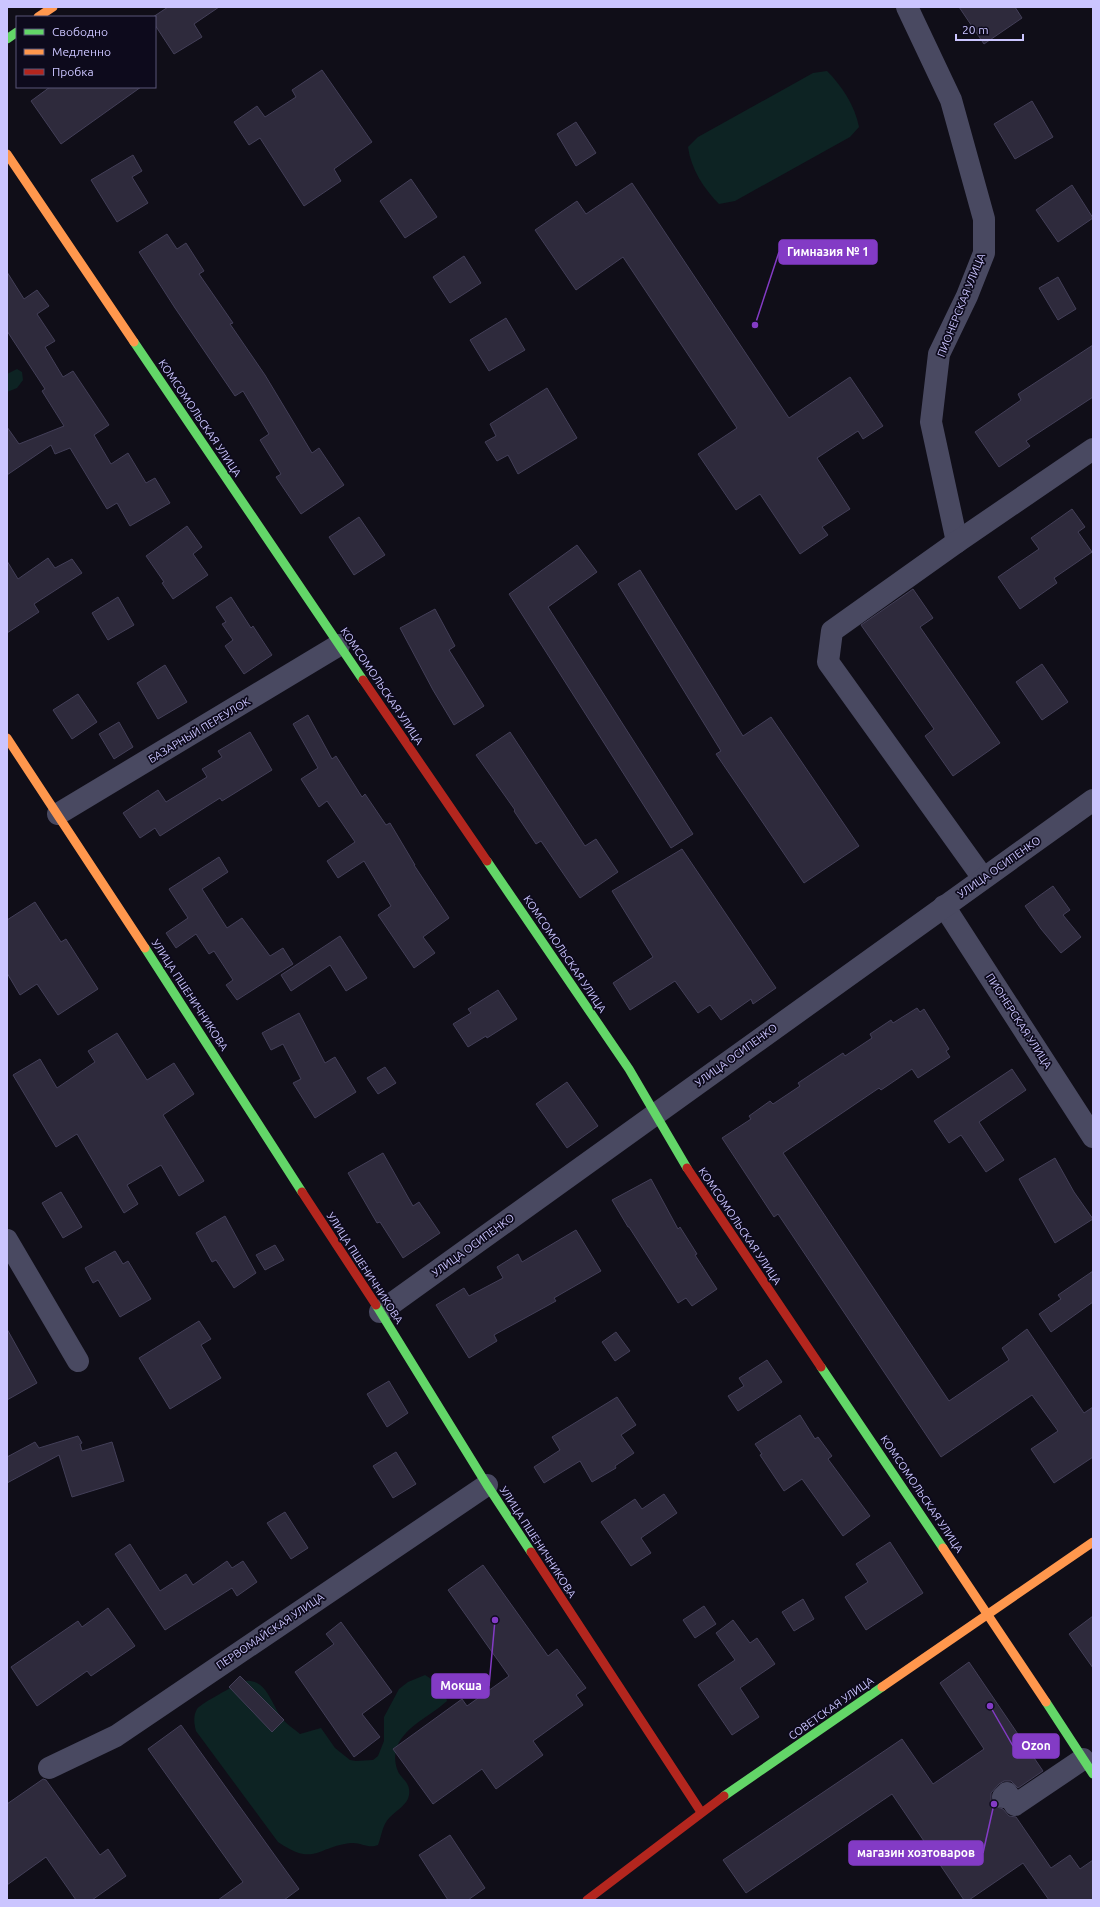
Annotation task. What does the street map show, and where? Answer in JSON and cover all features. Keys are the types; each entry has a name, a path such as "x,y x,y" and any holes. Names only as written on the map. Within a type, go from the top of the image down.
{"street":[{"path":"40,16 53,7"},
{"name":"ПИОНЕРСКАЯ УЛИЦА","path":"907,7 951,100 984,219 984,254 967,296 939,354 931,422 957,542"},
{"path":"7,39 16,33"},
{"name":"КОМСОМОЛЬСКАЯ УЛИЦА","path":"7,154 339,645 629,1069 686,1167 988,1614 1088,1767"},
{"path":"984,878 828,662 832,631 957,542 1093,449"},
{"name":"БАЗАРНЫЙ ПЕРЕУЛОК","path":"58,814 339,645"},
{"name":"УЛИЦА ПШЕНИЧНИКОВА","path":"7,738 58,814 380,1312 486,1485 701,1812"},
{"name":"УЛИЦА ОСИПЕНКО","path":"380,1312 1093,800"},
{"name":"ПИОНЕРСКАЯ УЛИЦА","path":"944,906 1093,1137"},
{"path":"7,1240 78,1361"},
{"name":"ПЕРВОМАЙСКАЯ УЛИЦА","path":"49,1768 116,1736 486,1485"},
{"name":"СОВЕТСКАЯ УЛИЦА","path":"587,1900 701,1812 1093,1542"},
{"path":"1003,1797 1007,1793 1015,1806 1088,1767"}],"green space":[{"path":"827,71 838,83 851,104 859,127 850,137 735,201 719,204 708,192 695,171 688,147 698,137 813,73"},
{"path":"17,369 22,372 23,380 17,388 7,392 7,374"},
{"path":"425,1675 442,1689 447,1701 410,1729 402,1737 397,1746 395,1757 397,1769 407,1783 409,1795 404,1804 387,1820 378,1845 374,1846 351,1843 308,1854 290,1849 278,1842 196,1731 194,1720 197,1709 200,1706 243,1681 251,1681 262,1687 287,1724 300,1734 321,1728 335,1748 350,1760 373,1760 378,1756 384,1741 384,1717 399,1689 408,1682"}],"building":[{"path":"168,7 219,7 194,24 202,37 174,54 156,27 156,16 154,16"},
{"path":"959,7 1015,7 1022,18 984,44"},
{"path":"322,70 372,142 334,169 341,181 304,206 260,138 249,145 234,122 257,106 265,117 296,97 292,90"},
{"path":"49,88 140,88 61,144 31,101"},
{"path":"1032,101 1053,137 1015,159 994,124"},
{"path":"576,122 596,153 576,166 557,134"},
{"path":"133,155 142,171 132,177 148,203 117,222 91,180"},
{"path":"411,179 437,217 405,238 380,201"},
{"path":"632,183 789,418 850,377 883,426 863,439 858,431 817,458 850,509 822,527 828,535 800,554 760,494 736,510 698,454 737,428 623,257 576,290 535,230 577,201 586,214"},
{"path":"1072,185 1093,218 1058,242 1036,210"},
{"path":"167,234 177,249 186,243 204,271 199,274 233,323 230,324 265,375 312,453 319,448 344,485 301,514 276,477 281,474 260,440 269,434 243,391 235,396 139,252"},
{"path":"464,256 481,283 450,303 433,277"},
{"path":"7,272 24,299 37,290 49,306 37,314 55,341 45,347 63,377 73,371 109,425 94,435 111,464 128,453 146,483 155,478 170,503 130,526 117,503 107,509 70,448 55,454 51,445 7,475 7,427 19,444 64,426 42,391 45,389 7,331"},
{"path":"1058,277 1076,309 1058,320 1039,288"},
{"path":"506,318 525,350 489,371 470,340"},
{"path":"1093,345 1093,397 1026,441 1030,446 999,467 975,432 1021,400 1018,394"},
{"path":"547,388 577,438 518,474 508,455 497,461 485,442 496,436 490,424"},
{"path":"1072,509 1085,527 1078,532 1092,552 1054,578 1057,583 1020,609 998,577 1039,549 1031,538"},
{"path":"359,517 385,555 354,575 329,537"},
{"path":"187,526 202,547 193,554 208,575 173,599 162,583 164,582 146,556"},
{"path":"577,545 597,572 548,607 693,834 671,848 509,594"},
{"path":"48,558 55,568 72,559 82,573 34,604 39,612 7,633 7,561 18,579"},
{"path":"640,570 743,736 771,717 859,846 804,883 716,754 721,751 618,584"},
{"path":"913,589 933,618 920,627 1000,743 953,776 925,736 934,729 861,625"},
{"path":"118,597 134,625 108,640 92,613"},
{"path":"231,597 251,628 253,626 272,655 244,674 225,646 233,640 222,624 226,622 216,607"},
{"path":"435,609 455,646 449,650 484,706 454,725 433,690 400,628"},
{"path":"1042,664 1068,702 1042,720 1016,682"},
{"path":"165,665 187,702 158,719 137,683"},
{"path":"78,694 97,722 72,739 53,710"},
{"path":"308,715 332,759 336,756 362,797 365,794 386,825 390,823 414,865 449,918 423,937 435,953 414,968 378,915 391,906 364,861 338,878 327,861 355,842 327,801 319,807 301,779 318,768 293,724"},
{"path":"119,722 133,747 114,759 99,734"},
{"path":"250,732 272,770 222,801 220,798 160,836 155,828 140,838 123,813 158,790 166,802 207,777 202,769 222,757 218,751"},
{"path":"510,732 585,846 596,839 618,872 580,898 541,841 536,844 514,811 515,810 476,755"},
{"path":"682,849 776,988 753,1004 751,999 721,1020 710,1005 698,1013 675,981 630,1010 613,983 653,957 612,891"},
{"path":"219,857 228,872 202,889 227,928 242,918 270,956 283,948 293,964 237,1000 226,985 233,980 214,951 209,954 196,934 176,948 166,933 188,918 169,889"},
{"path":"1053,886 1070,910 1063,915 1081,937 1061,953 1041,929 1025,906"},
{"path":"35,902 61,942 66,939 98,989 58,1015 37,984 20,995 7,973 7,920"},
{"path":"340,936 367,978 346,991 330,965 291,991 281,975"},
{"path":"498,990 517,1019 487,1038 486,1036 468,1047 453,1024 471,1013 468,1009"},
{"path":"917,1008 920,1012 924,1009 949,1049 946,1051 950,1057 918,1078 912,1069 881,1090 879,1088 783,1153 949,1401 1009,1360 1002,1348 1027,1329 1084,1413 1093,1407 1093,1457 1054,1483 1031,1449 1058,1431 1032,1395 941,1457 778,1214 774,1217 722,1138 751,1119 749,1116 770,1101 773,1104 800,1086 798,1083 843,1053 845,1056 872,1038 870,1034 891,1020 893,1023"},
{"path":"299,1013 325,1063 335,1057 356,1092 315,1118 293,1083 301,1079 283,1044 271,1050 262,1033"},
{"path":"117,1033 147,1080 174,1063 194,1094 163,1115 204,1181 179,1196 161,1165 127,1185 138,1204 124,1213 77,1134 56,1147 13,1075 40,1059 57,1088 95,1062 88,1051"},
{"path":"385,1067 396,1083 378,1094 367,1078"},
{"path":"1012,1069 1026,1090 979,1122 1004,1160 986,1172 961,1135 949,1143 934,1121"},
{"path":"567,1082 598,1126 567,1148 536,1104"},
{"path":"383,1153 413,1206 419,1202 440,1233 403,1258 380,1222 377,1223 348,1173"},
{"path":"1055,1158 1074,1192 1093,1219 1055,1243 1019,1179"},
{"path":"651,1179 678,1229 680,1227 697,1254 695,1255 717,1289 692,1306 686,1298 678,1303 612,1200"},
{"path":"61,1192 82,1227 63,1238 42,1203"},
{"path":"225,1216 256,1273 234,1288 216,1260 212,1262 196,1233"},
{"path":"576,1230 601,1271 554,1298 556,1301 494,1335 497,1341 469,1358 436,1305 464,1288 469,1296 503,1278 497,1267 518,1254 522,1262"},
{"path":"275,1245 284,1260 265,1270 256,1255"},
{"path":"115,1251 123,1264 128,1261 151,1299 120,1317 98,1280 93,1283 85,1268"},
{"path":"1093,1271 1093,1302 1051,1332 1039,1314 1061,1299 1058,1295"},
{"path":"199,1321 211,1339 201,1345 221,1378 170,1409 139,1358"},
{"path":"7,1329 37,1383 7,1400"},
{"path":"616,1332 630,1351 615,1361 602,1342"},
{"path":"767,1360 782,1382 738,1411 728,1396 744,1386 739,1378"},
{"path":"389,1381 408,1413 387,1427 367,1394"},
{"path":"617,1397 636,1425 621,1435 634,1453 615,1466 616,1468 592,1482 580,1461 544,1483 534,1467 560,1450 552,1437"},
{"path":"800,1415 815,1439 818,1437 832,1456 828,1459 870,1516 843,1536 802,1479 784,1491 760,1455 762,1454 755,1444"},
{"path":"78,1436 82,1443 80,1444 82,1451 112,1442 124,1481 72,1497 59,1455 7,1483 7,1457 35,1442 39,1448"},
{"path":"396,1452 416,1484 393,1498 373,1466"},
{"path":"664,1494 677,1513 641,1538 651,1553 631,1566 601,1522 635,1499 642,1509"},
{"path":"285,1512 308,1548 291,1559 267,1523"},
{"path":"890,1542 923,1593 866,1630 845,1597 868,1582 856,1564"},
{"path":"130,1544 160,1591 186,1574 193,1585 227,1561 232,1568 243,1561 257,1582 237,1596 232,1588 165,1630 115,1554"},
{"path":"483,1565 548,1656 557,1649 586,1688 576,1695 583,1705 533,1741 543,1755 496,1789 482,1769 433,1804 393,1749 462,1699 467,1706 509,1676 448,1590"},
{"path":"803,1599 814,1619 794,1631 782,1612"},
{"path":"704,1606 716,1624 695,1638 683,1620"},
{"path":"108,1608 135,1646 91,1676 87,1671 37,1706 11,1667 78,1621 82,1627"},
{"path":"1093,1616 1093,1668 1069,1634"},
{"path":"733,1620 750,1643 757,1638 775,1664 740,1688 759,1717 732,1735 698,1685 735,1660 716,1633"},
{"path":"341,1622 392,1692 362,1714 380,1737 354,1757 295,1672 334,1644 326,1634"},
{"path":"969,1662 1043,1771 1018,1788 1011,1781 1004,1781 991,1793 991,1801 994,1806 1003,1809 1009,1816 1016,1817 1051,1868 1070,1855 1080,1869 1093,1860 1093,1900 1049,1900 1023,1863 969,1900 964,1900 892,1794 746,1893 723,1860 902,1739 933,1784 984,1749 940,1683"},
{"path":"240,1676 284,1720 272,1732 229,1687"},
{"path":"181,1725 299,1889 284,1900 218,1900 243,1882 148,1749"},
{"path":"43,1779 46,1780 100,1855 108,1849 126,1876 92,1900 76,1900 46,1857 7,1885 7,1804"},
{"path":"450,1835 485,1888 468,1900 448,1900 419,1855"}],"traffic: fast":[{"path":"7,39 16,33"},
{"path":"134,342 363,680"},
{"path":"487,861 629,1069 687,1168"},
{"path":"145,948 302,1192"},
{"path":"376,1305 487,1485 531,1552"},
{"path":"821,1367 943,1548"},
{"path":"724,1796 882,1687"},
{"path":"1046,1702 1093,1774"}],"traffic: slow":[{"path":"40,16 53,7"},
{"path":"7,154 134,342"},
{"path":"7,738 145,948"},
{"path":"882,1687 1093,1542"},
{"path":"943,1548 1046,1702"}],"traffic: jam":[{"path":"363,680 487,861"},
{"path":"687,1168 821,1367"},
{"path":"302,1192 376,1305"},
{"path":"531,1552 701,1812"},
{"path":"587,1900 724,1796"}],"place":[{"name":"Гимназия № 1","path":"755,325"},
{"name":"Мокша","path":"495,1620"},
{"name":"Ozon","path":"990,1706"},
{"name":"магазин хозтоваров","path":"994,1804"}]}
